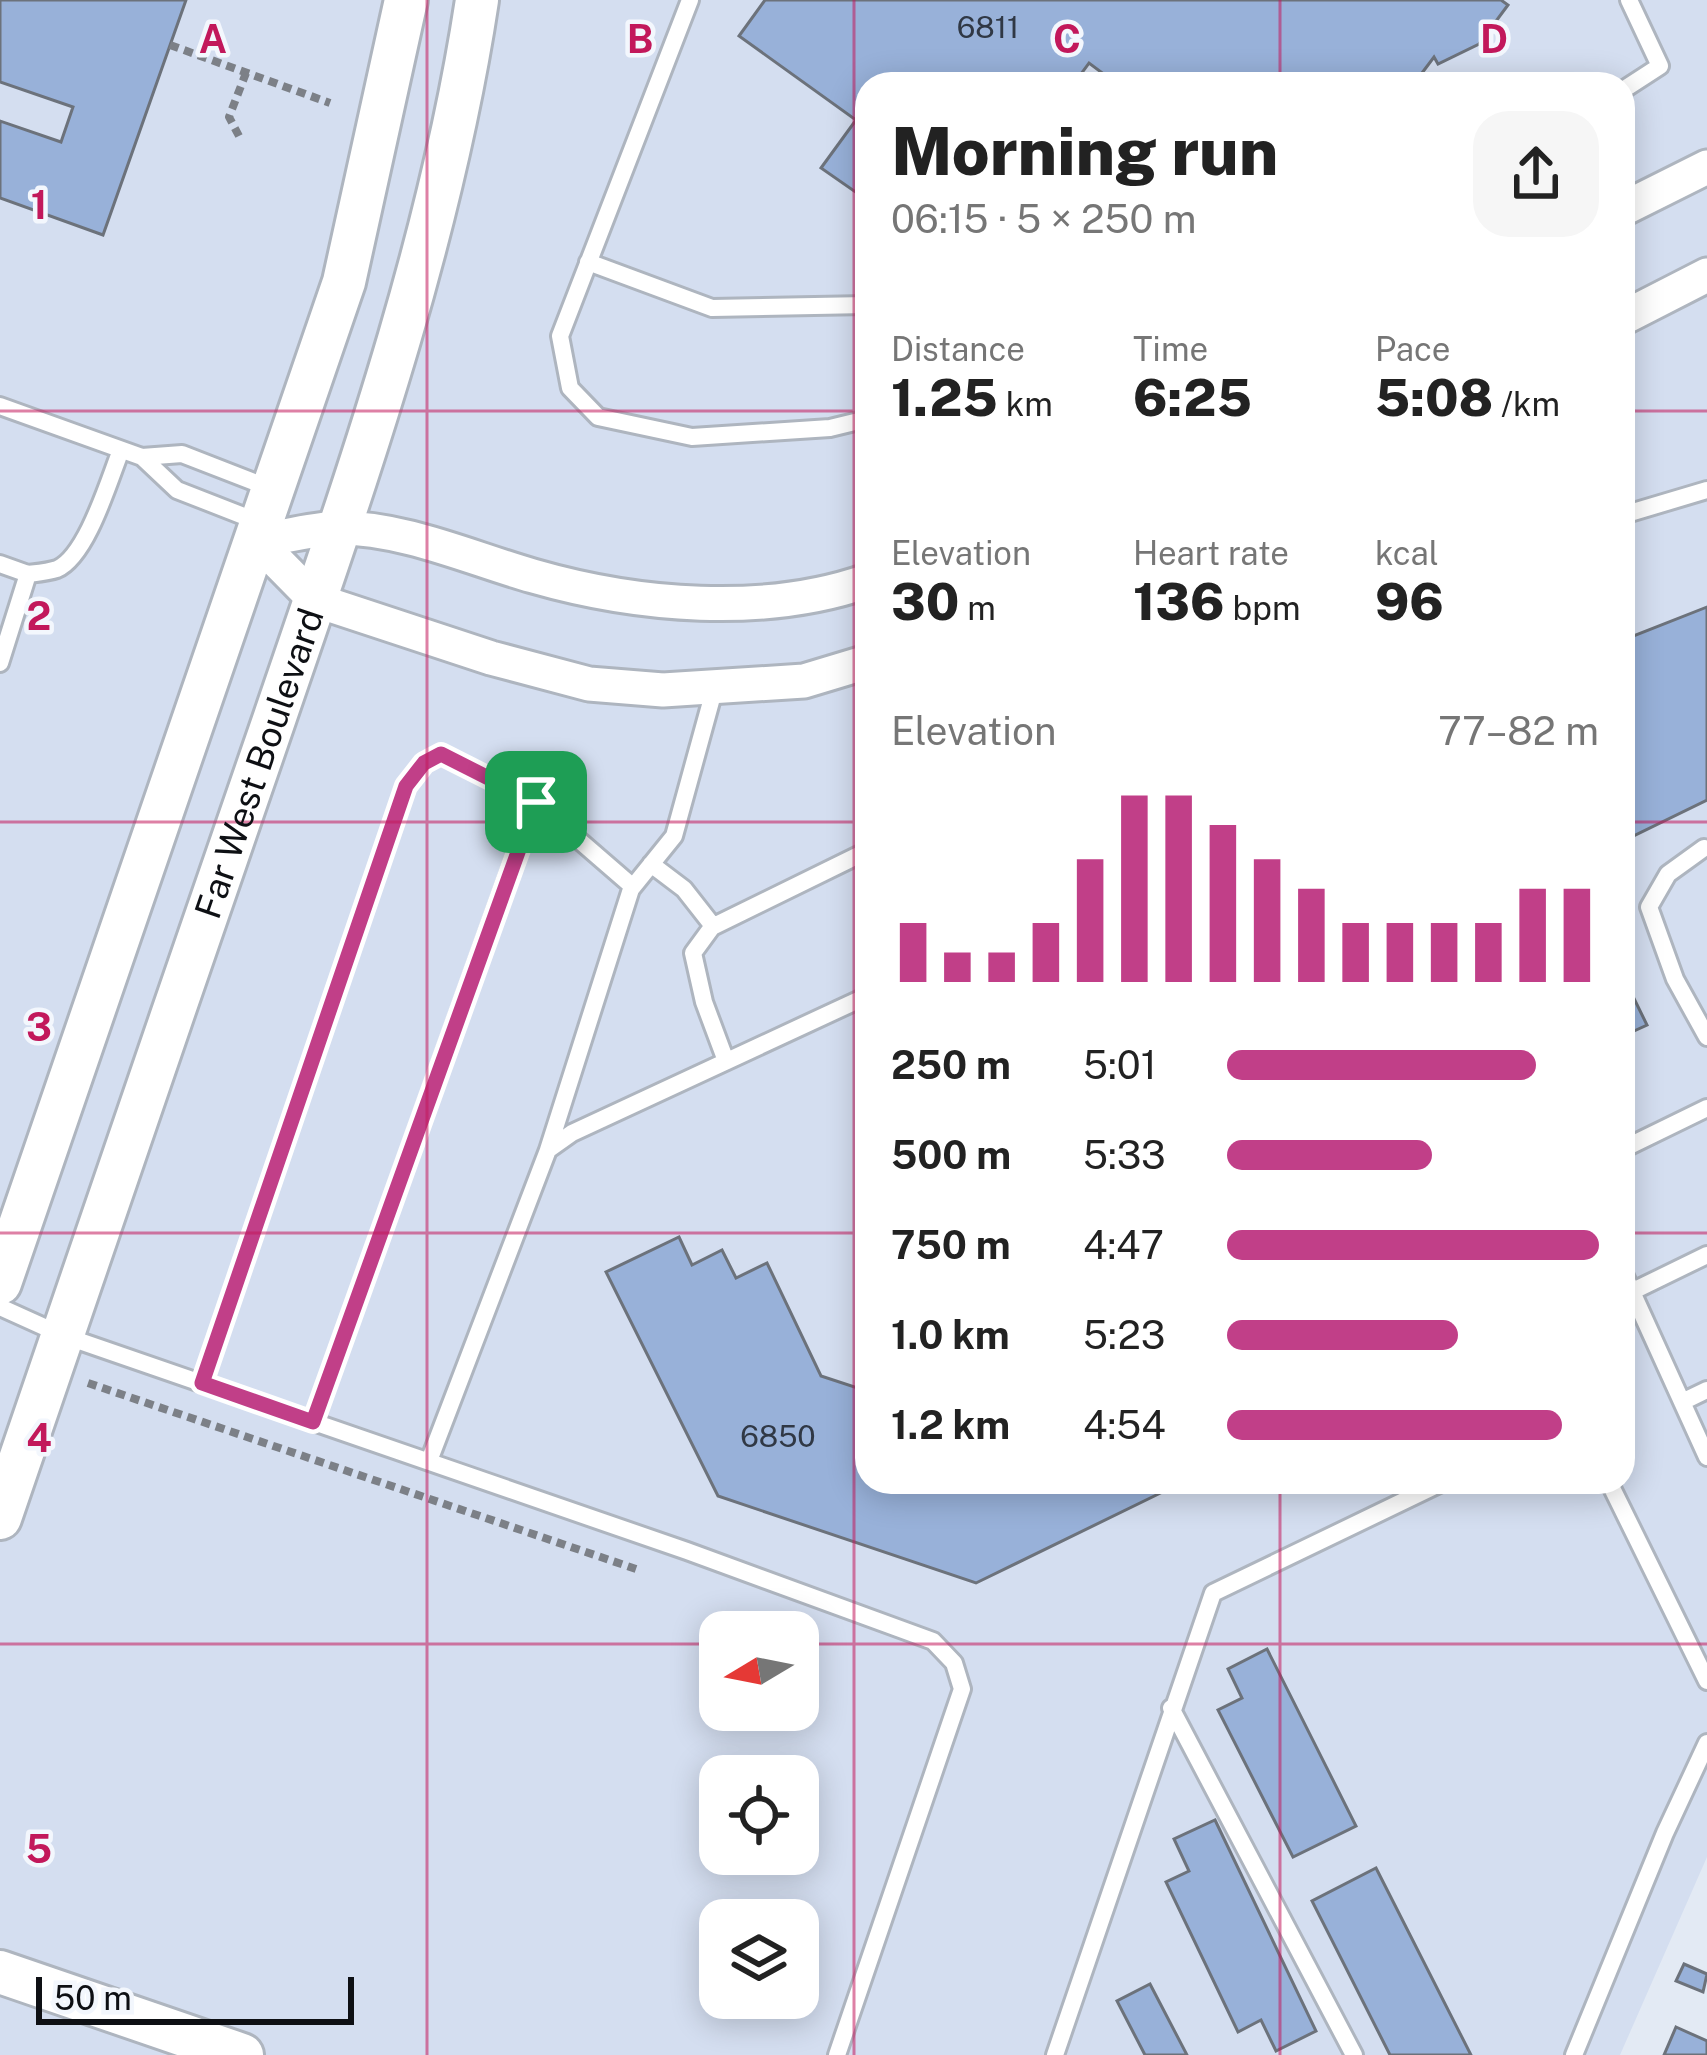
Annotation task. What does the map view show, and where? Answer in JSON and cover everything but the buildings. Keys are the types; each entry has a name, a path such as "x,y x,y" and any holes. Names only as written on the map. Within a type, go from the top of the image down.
{"street":[{"name":"Far West Boulevard","path":"0,1282 344,282 406,0"},
{"name":"Far West Boulevard","path":"0,1518 314,600 406,316 464,84 477,0"},
{"path":"1635,203 1707,166"},
{"path":"1635,312 1707,275"},
{"path":"265,518 407,536 538,578 613,594 771,603 855,584"},
{"path":"265,518 314,600 491,658 590,684 663,690 804,681 855,666"},
{"path":"0,1972 242,2055"}],"lane":[{"path":"690,0 560,336 569,388 598,417 692,437 830,428 855,422"},
{"path":"1628,0 1660,66 1635,82"},
{"path":"588,262 712,308 855,305"},
{"path":"0,406 142,457 177,490 265,518"},
{"path":"0,564 28,574 60,568 87,532 121,449"},
{"path":"142,457 182,454 265,518"},
{"path":"1635,511 1707,490"},
{"path":"0,663 28,574"},
{"path":"429,1461 548,1150 632,888 674,836 715,687"},
{"path":"202,1383 406,786 424,763 441,754 536,802 632,888"},
{"path":"313,1422 536,802"},
{"path":"1704,848 1668,874 1649,907 1676,979 1707,1037"},
{"path":"726,1061 704,1002 693,953 713,926 855,857"},
{"path":"651,864 684,889 713,926"},
{"path":"548,1150 572,1133 855,1002"},
{"path":"1635,1143 1707,1108"},
{"path":"1635,1290 1707,1255"},
{"path":"1635,1301 1707,1457"},
{"path":"0,1306 62,1335 933,1641 954,1663 962,1689 837,2055"},
{"path":"1682,1402 1707,1390"},
{"path":"1055,2055 1213,1593 1418,1494"},
{"path":"1615,1494 1707,1682"},
{"path":"1171,1708 1354,2055"},
{"path":"1574,2055 1707,1743"}],"path":[{"path":"170,45 330,103"},
{"path":"239,136 229,117 246,73"},
{"path":"87,1382 652,1574"}],"shaded area":[{"path":"0,0 1707,0 1707,1857 1620,2055 0,2055"}],"route":[{"path":"441,754 536,802 313,1422 202,1383 406,786 424,763 441,754"}]}
